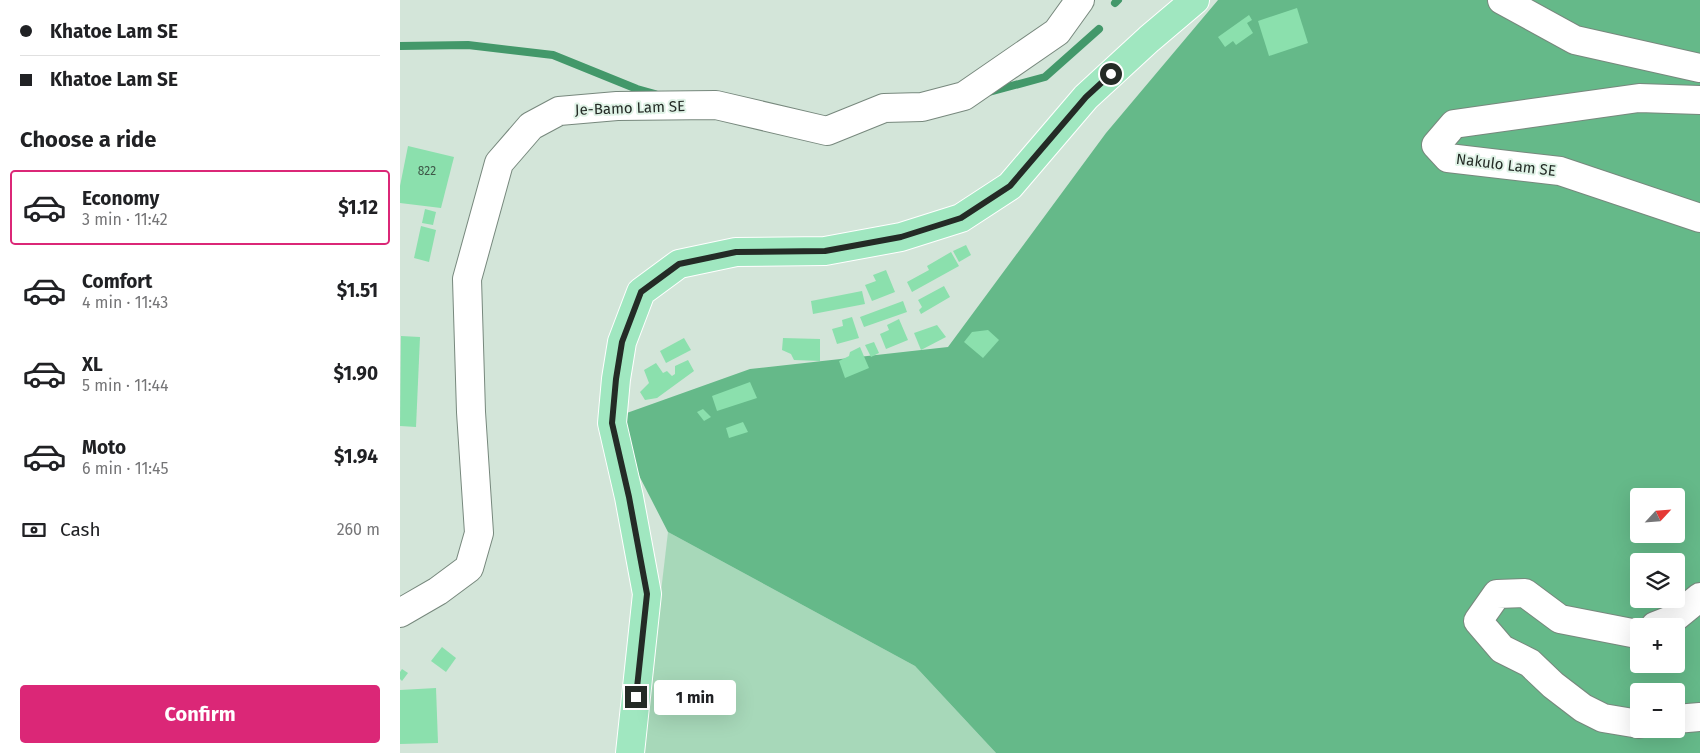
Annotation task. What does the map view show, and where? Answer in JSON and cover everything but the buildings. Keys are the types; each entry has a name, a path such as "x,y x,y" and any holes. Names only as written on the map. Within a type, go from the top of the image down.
{"main road":[{"path":"630,753 647,594 629,497 612,423 622,342 641,292 679,264 736,252 825,251 901,237 961,218 1010,186 1086,97 1195,0"}],"street":[{"name":"Je-Bamo Lam SE","path":"400,613 438,591 469,568 479,533 471,412 466,279 499,163 531,126 559,111 617,106 716,105 827,131 884,108 922,106 964,96 1057,32 1080,0"},
{"path":"1502,0 1575,40 1700,68"},
{"name":"Nakulo Lam SE","path":"1700,100 1639,98 1454,124 1436,145 1448,158 1560,171 1700,218"},
{"path":"1630,633 1560,619 1525,593 1498,594 1478,620 1502,649 1530,663 1582,708 1603,718 1630,722"},
{"path":"1674,618 1700,597"},
{"path":"1685,718 1700,717"}],"green space":[{"path":"1218,0 1700,0 1700,753 996,753 915,666 668,532 610,419 750,369 948,347 1106,133"},
{"path":"668,532 915,666 996,753 642,753"}],"waterway":[{"path":"1115,3 1118,0"},
{"path":"989,92 1045,77 1099,29"},
{"path":"400,46 468,45 553,55 637,89 655,94"}],"route":[{"path":"636,697 647,594 629,497 612,423 622,342 641,292 679,264 736,252 825,251 901,237 961,218 1010,186 1086,97 1111,74"}]}
